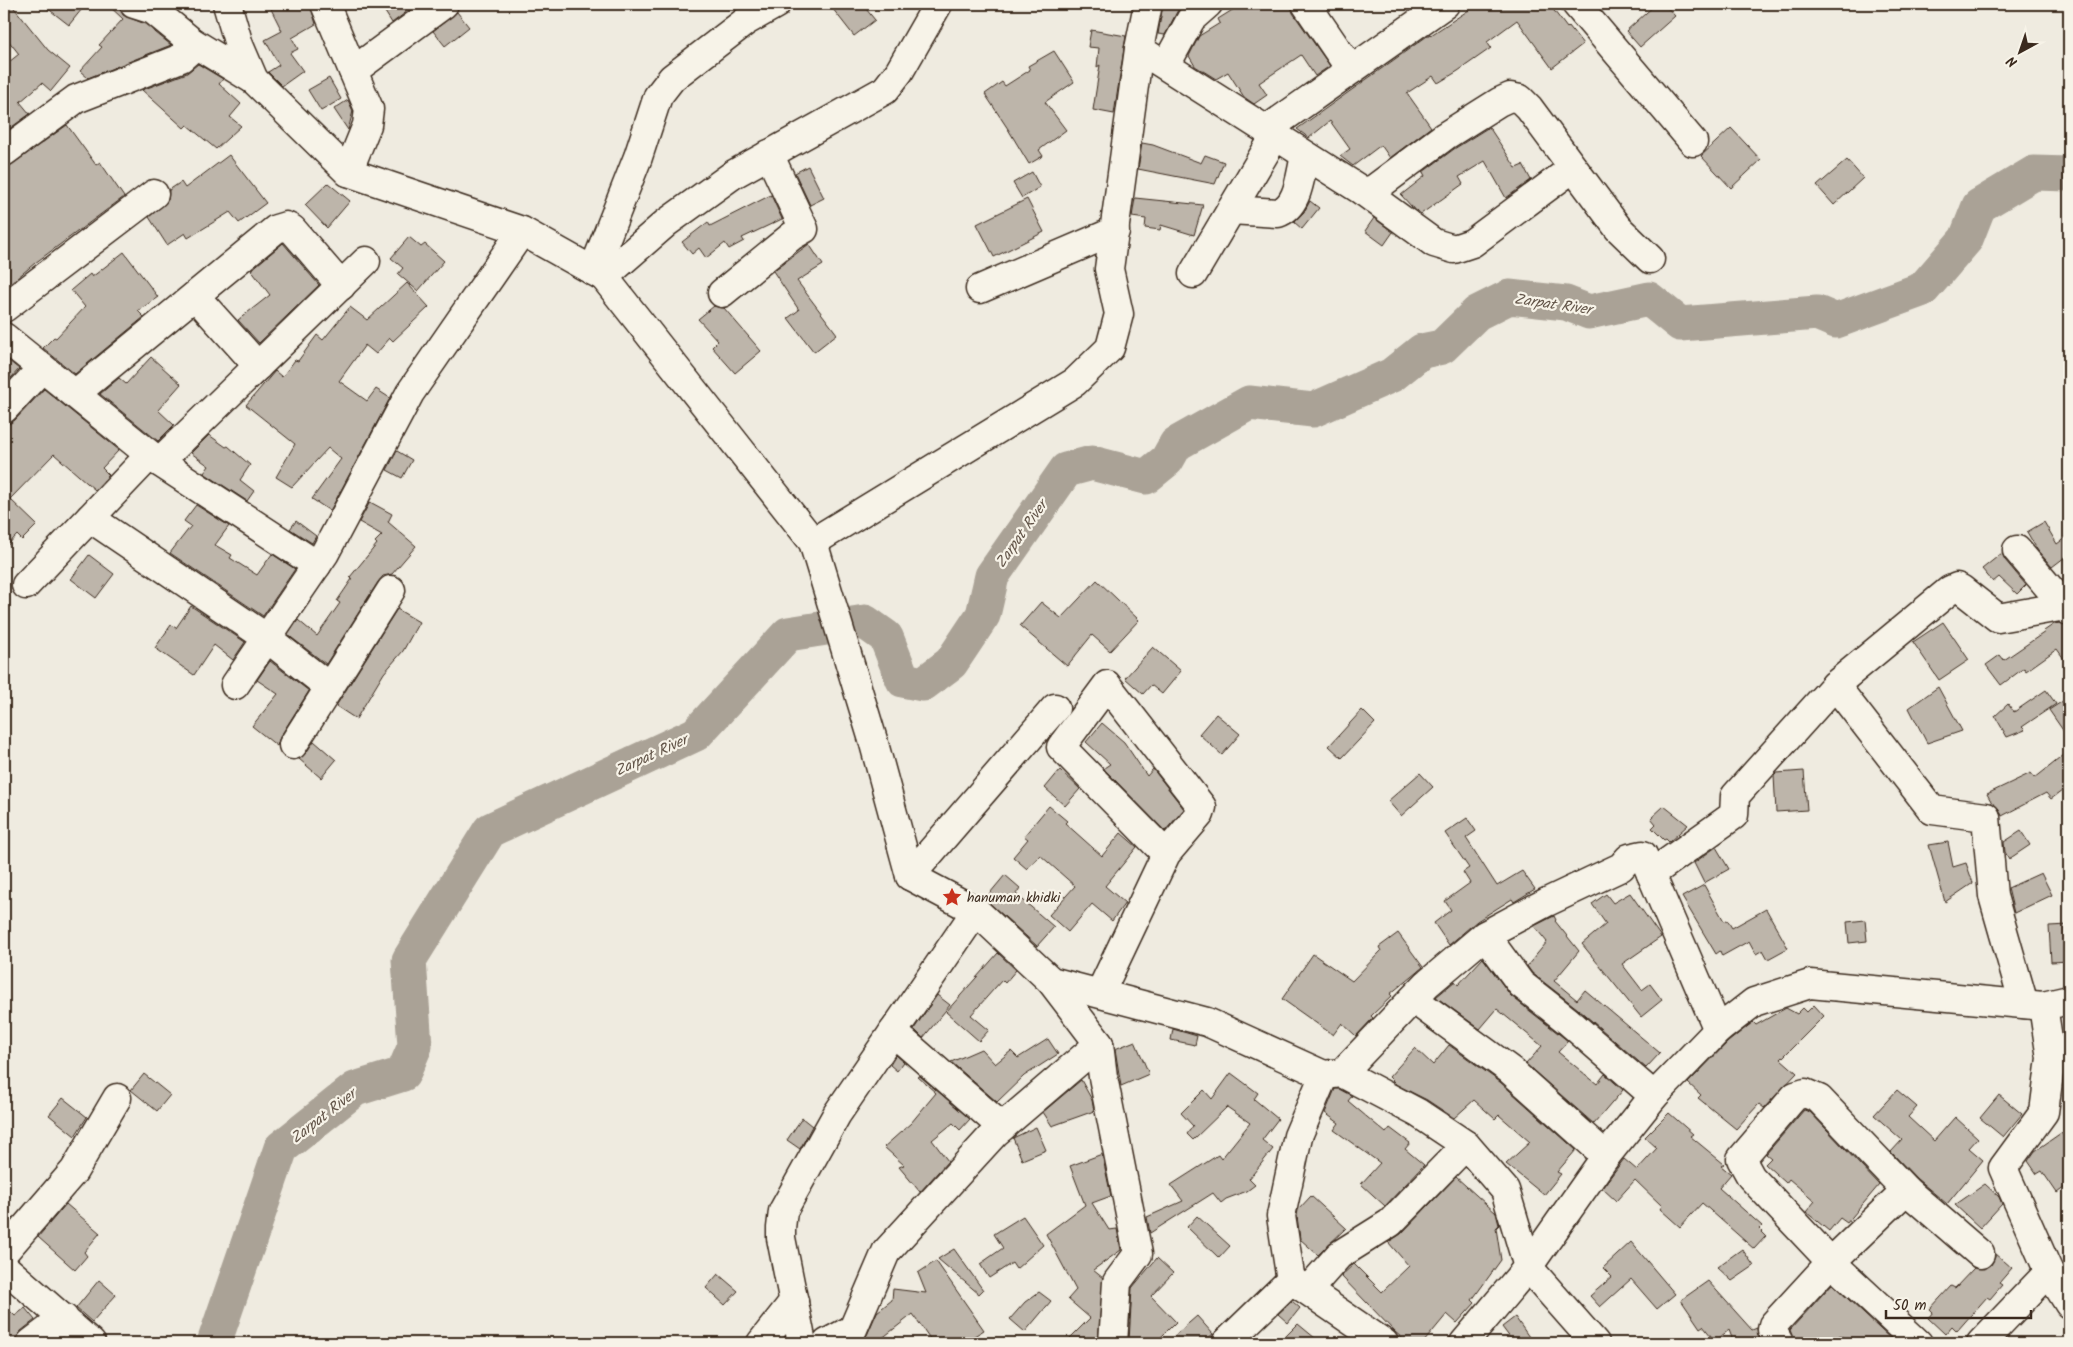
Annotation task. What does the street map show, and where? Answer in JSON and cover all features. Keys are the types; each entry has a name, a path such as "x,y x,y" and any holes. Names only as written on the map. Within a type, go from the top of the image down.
{"street":[{"path":"134,4 153,10 192,42 254,80 348,172 522,231 599,274 813,542 873,740 910,876 976,911 1051,981 1099,1044 1103,1077 1138,1254 1116,1282 1113,1343"},
{"path":"227,4 239,45 254,80"},
{"path":"325,4 369,110 369,117 348,172"},
{"path":"353,72 444,4"},
{"path":"599,274 658,96 672,78 746,21 776,4"},
{"path":"599,274 734,174 885,90 899,72 938,4"},
{"path":"813,542 1075,382 1110,348 1119,314 1109,269 1139,49 1148,4"},
{"path":"1166,65 1191,19 1208,4"},
{"path":"1306,4 1351,70"},
{"path":"1576,4 1693,142"},
{"path":"1192,274 1231,210 1271,133 1428,8"},
{"path":"4,152 76,99 181,58 190,50 192,42"},
{"path":"1139,49 1364,192 1434,243 1454,249 1472,242 1573,168"},
{"path":"1364,192 1374,189 1445,136 1499,102 1510,97 1520,99 1529,108 1618,228 1650,259"},
{"path":"722,293 792,236 804,229 769,154"},
{"path":"1231,210 1278,213 1284,211 1291,205 1295,196 1305,156"},
{"path":"4,308 154,194"},
{"path":"75,394 281,226 292,229 341,286"},
{"path":"234,685 331,543 410,393 522,231"},
{"path":"980,289 1115,231"},
{"path":"26,585 90,518 258,366 366,261"},
{"path":"195,296 258,366"},
{"path":"4,338 155,459 317,565"},
{"path":"4,409 42,368"},
{"path":"90,518 267,638 329,687"},
{"path":"2017,550 2068,606"},
{"path":"1651,874 1734,815 1735,796 1835,685 1953,588 1962,588 1998,618 2068,606"},
{"path":"293,745 391,590"},
{"path":"1100,993 1166,854 1200,814 1202,807 1107,685 1062,747 1166,854"},
{"path":"1835,685 1932,810 1986,817 1993,896 2046,1003 2060,1059 2044,1112 2004,1168 2049,1272 2069,1304"},
{"path":"910,876 1054,708"},
{"path":"1384,1343 1300,1286 1281,1216 1296,1141 1333,1074 1414,999 1426,984 1485,935 1547,902 1621,867 1629,858 1643,855 1718,1030"},
{"path":"802,1343 781,1238 780,1228 784,1211 837,1114 976,911"},
{"path":"1485,935 1520,984 1568,1021 1654,1096"},
{"path":"1051,981 1207,1022 1333,1074 1418,1114 1466,1145 1505,1190 1528,1267 1595,1343"},
{"path":"1464,1343 1528,1267 1606,1156 1654,1096 1718,1030 1754,1002 1810,984 2046,1003"},
{"path":"1414,999 1510,1070 1606,1156"},
{"path":"893,1032 1002,1127"},
{"path":"827,1343 853,1329 886,1252 1002,1127 1099,1044"},
{"path":"1918,1343 1831,1262 1751,1177 1741,1158 1795,1096 1805,1093 1819,1099 1906,1190 1980,1254"},
{"path":"4,1252 74,1171 117,1098"},
{"path":"1226,1343 1339,1255 1390,1223 1466,1145"},
{"path":"1779,1343 1772,1330 1772,1325 1831,1262 1906,1190"},
{"path":"4,1267 91,1343"},
{"path":"1981,1343 2049,1272"},
{"path":"761,1343 794,1301"},
{"path":"31,1343 64,1318"}],"building":[{"path":"4,4 11,4 48,50 70,68 51,91 42,83 20,102 30,114 9,129 4,122 4,66 19,54 4,35"},
{"path":"42,4 86,4 69,25"},
{"path":"107,4 119,4 123,15 145,24 171,45 88,78 80,71 102,47 99,45 123,19"},
{"path":"281,4 310,4 316,24 292,38 298,49 290,53 303,71 282,86 268,72 279,65 265,40 282,31 271,9"},
{"path":"380,4 411,4 413,7 392,23"},
{"path":"829,4 862,4 875,20 854,36"},
{"path":"1163,4 1181,4 1165,35 1158,34"},
{"path":"1242,4 1291,4 1293,13 1330,66 1315,76 1301,55 1259,83 1267,95 1254,104 1244,97 1228,72 1216,79 1195,66 1189,56 1199,36 1220,23 1218,19"},
{"path":"1478,4 1549,4 1567,28 1569,26 1583,44 1552,68 1517,20 1487,42 1491,48 1458,71 1438,83 1433,76 1407,93 1431,127 1390,158 1381,145 1353,166 1340,156 1350,149 1330,121 1309,138 1297,129 1430,34"},
{"path":"1656,4 1664,4 1675,16 1640,47 1626,31"},
{"path":"457,12 469,27 445,46 433,31"},
{"path":"1091,30 1126,36 1114,114 1093,110 1100,65 1097,67 1099,48 1088,47"},
{"path":"1054,51 1074,82 1045,102 1066,130 1039,150 1043,156 1029,164 985,94 1002,82 1005,86 1030,70 1028,66"},
{"path":"198,64 223,79 219,84 241,104 230,117 241,126 216,149 187,125 184,128 142,90 187,73"},
{"path":"329,78 341,99 321,111 308,90"},
{"path":"348,100 353,111 348,130 334,109"},
{"path":"67,125 96,165 100,162 124,197 35,263 4,289 4,170"},
{"path":"1489,127 1516,168 1523,165 1531,180 1506,198 1485,161 1459,177 1463,184 1421,214 1401,195 1425,176 1423,172 1454,149"},
{"path":"1731,128 1761,160 1731,188 1701,156"},
{"path":"1142,143 1153,145 1201,163 1205,155 1224,162 1215,184 1138,169"},
{"path":"229,155 266,203 239,223 230,212 188,238 185,233 167,245 149,217 168,200 169,190 181,182 185,188"},
{"path":"1847,160 1863,178 1834,205 1817,186"},
{"path":"808,166 824,198 810,205 795,173"},
{"path":"1032,172 1040,187 1022,198 1013,183"},
{"path":"328,183 350,201 327,228 305,205"},
{"path":"771,195 782,219 742,238 744,241 729,249 725,243 706,258 699,248 692,254 682,242 708,222 710,226"},
{"path":"1135,198 1203,205 1194,235 1161,225 1160,230 1145,228 1146,219 1132,217"},
{"path":"1027,199 1044,232 994,257 977,224"},
{"path":"1310,201 1319,208 1302,229 1294,222 1304,212"},
{"path":"1374,218 1393,232 1384,245 1365,231"},
{"path":"409,237 421,247 425,244 444,261 418,291 398,274 403,268 391,258"},
{"path":"283,243 319,285 259,343 238,320 270,295 251,270"},
{"path":"809,244 823,265 797,281 837,334 814,352 788,318 799,310 773,271"},
{"path":"124,252 158,297 138,311 144,317 75,374 43,348 54,337 56,338 85,307 71,290 90,274 92,277"},
{"path":"407,283 429,307 393,341 390,338 376,354 365,345 339,381 367,401 376,389 390,398 330,511 312,499 341,459 328,448 292,487 276,477 295,444 246,405 275,371 282,377 295,360 298,361 317,335 323,340 350,307 367,320"},
{"path":"714,306 724,308 761,351 735,373 712,347 718,341 698,319"},
{"path":"4,357 19,369 4,386"},
{"path":"151,357 181,384 158,410 174,425 158,441 100,394 119,378 126,384"},
{"path":"44,389 119,450 102,468 109,475 95,490 54,454 10,499 37,525 22,540 17,535 4,549 4,424 9,424 15,420"},
{"path":"209,435 226,447 228,446 250,465 240,480 254,491 247,501 204,473 209,466 191,453"},
{"path":"397,451 412,460 402,478 387,470"},
{"path":"370,502 392,514 388,522 416,546 392,574 383,576 378,582 326,664 288,635 298,620 317,636 340,603 337,601 352,579 350,577 377,544 375,542 382,535 359,522"},
{"path":"196,505 229,526 215,545 232,555 230,558 257,575 272,554 295,569 263,616 170,553 191,526 184,521"},
{"path":"296,521 316,536 312,543 290,529"},
{"path":"2044,522 2057,544 2069,535 2069,554 2052,567 2038,551 2027,532"},
{"path":"2002,553 2005,560 2026,585 2017,594 1999,577 1993,582 1982,569"},
{"path":"89,555 114,574 96,598 71,579"},
{"path":"1097,580 1139,620 1110,651 1092,635 1067,666 1020,626 1041,602 1061,618"},
{"path":"191,606 245,642 233,660 214,645 194,675 155,648 171,625 176,628"},
{"path":"397,609 419,622 403,651 384,673 356,719 336,706"},
{"path":"1943,622 1969,660 1939,680 1913,642"},
{"path":"2060,623 2069,626 2069,666 2057,649 2026,671 2024,668 2001,685 1986,665 2000,655 2004,660 2054,624"},
{"path":"1153,647 1181,671 1162,694 1151,685 1143,694 1125,678"},
{"path":"270,661 309,691 280,737 277,746 252,726 278,694 257,680"},
{"path":"1938,687 1962,731 1927,743 1909,708"},
{"path":"2046,690 2056,704 2022,727 2025,730 2007,737 1995,716 2008,704 2014,712"},
{"path":"2069,697 2069,739 2049,710"},
{"path":"1362,710 1375,723 1342,758 1329,746"},
{"path":"1216,714 1240,734 1222,755 1199,734"},
{"path":"1102,723 1124,742 1147,776 1153,769 1184,809 1165,831 1105,770 1104,768 1110,764 1086,742"},
{"path":"314,741 336,760 321,778 299,759 306,753"},
{"path":"2069,751 2069,786 2051,799 2046,793 2002,816 1987,794 2031,773 2035,778"},
{"path":"1060,770 1080,789 1065,806 1045,788"},
{"path":"1804,771 1807,810 1776,812 1774,776 1777,773"},
{"path":"1420,773 1433,787 1401,816 1388,801"},
{"path":"1049,806 1102,856 1121,833 1137,847 1105,886 1125,903 1112,921 1092,904 1068,932 1049,915 1075,886 1040,855 1027,869 1013,857 1028,839 1024,836"},
{"path":"1664,806 1688,825 1669,842 1666,839 1664,840 1652,828 1656,824 1651,818"},
{"path":"1467,818 1476,831 1466,838 1497,886 1522,871 1535,889 1514,902 1512,899 1477,921 1449,945 1434,923 1451,910 1445,901 1470,883 1463,872 1469,868 1445,833"},
{"path":"2021,831 2030,845 2009,859 2005,852 2004,842"},
{"path":"1948,842 1953,867 1966,863 1973,883 1945,902 1929,845"},
{"path":"1716,847 1729,869 1704,883 1694,863"},
{"path":"2041,873 2052,895 2014,913 2008,888"},
{"path":"1005,875 1020,888 1016,894 1054,927 1037,946 985,899"},
{"path":"1704,885 1724,921 1727,920 1732,928 1766,909 1788,948 1768,959 1763,950 1756,954 1749,941 1722,956 1720,951 1716,954 1682,897"},
{"path":"1630,893 1661,937 1622,964 1642,990 1650,984 1662,1000 1641,1017 1582,944 1606,924 1592,904 1606,894 1613,903"},
{"path":"1554,916 1555,921 1579,951 1554,981 1577,1000 1585,990 1660,1053 1646,1068 1578,1009 1532,973 1527,966 1547,942 1534,926"},
{"path":"1865,920 1867,941 1849,943 1847,922"},
{"path":"2069,925 2069,961 2051,962 2049,926"},
{"path":"1398,933 1423,967 1390,994 1392,996 1371,1016 1373,1018 1356,1036 1342,1023 1333,1035 1282,999 1313,954 1352,981 1381,951 1379,947"},
{"path":"998,953 1016,970 1005,983 1002,980 971,1015 989,1030 979,1041 946,1012"},
{"path":"1483,958 1511,996 1568,1041 1558,1052 1597,1084 1605,1074 1623,1090 1594,1124 1526,1064 1542,1046 1497,1009 1480,1029 1436,997 1455,981 1458,985"},
{"path":"937,995 950,1005 923,1038 914,1029"},
{"path":"1814,1005 1824,1016 1781,1059 1797,1073 1764,1108 1759,1104 1736,1129 1698,1098 1701,1095 1688,1083 1728,1042 1753,1022 1756,1025 1786,1008 1797,1014 1803,1008 1807,1012"},
{"path":"1173,1029 1197,1036 1195,1045 1171,1040"},
{"path":"1048,1039 1058,1054 1024,1076 997,1102 951,1062 981,1049 995,1064 1011,1051 1018,1058"},
{"path":"1135,1041 1149,1074 1121,1086 1115,1049"},
{"path":"1449,1045 1500,1082 1576,1150 1557,1172 1561,1174 1544,1195 1506,1164 1530,1142 1499,1115 1495,1119 1474,1100 1454,1118 1427,1100 1397,1085 1389,1077 1415,1048 1433,1065"},
{"path":"896,1055 904,1062 897,1071 890,1065"},
{"path":"1231,1073 1258,1093 1254,1099 1278,1119 1262,1140 1273,1149 1249,1179 1255,1185 1247,1191 1226,1199 1221,1203 1213,1193 1150,1233 1147,1217 1183,1201 1171,1185 1218,1155 1221,1159 1250,1123 1227,1107 1193,1140 1187,1134 1193,1126 1181,1113 1204,1090 1212,1099"},
{"path":"144,1074 170,1095 157,1111 131,1090"},
{"path":"920,1076 970,1119 960,1130 953,1123 932,1140 948,1161 920,1192 899,1167 904,1165 884,1147 911,1123 936,1093 918,1077"},
{"path":"1081,1080 1092,1100 1094,1111 1052,1126 1043,1112"},
{"path":"1335,1089 1339,1089 1352,1096 1348,1101 1386,1133 1390,1128 1410,1143 1405,1149 1424,1165 1385,1206 1361,1184 1380,1163 1334,1130 1339,1123 1325,1113"},
{"path":"1897,1090 1917,1107 1908,1117 1934,1141 1955,1117 1978,1138 1969,1148 1983,1160 1947,1204 1917,1179 1891,1152 1902,1140 1874,1115"},
{"path":"1999,1095 2022,1114 2003,1137 1980,1118"},
{"path":"63,1098 87,1117 75,1136 49,1115"},
{"path":"1804,1110 1810,1112 1879,1185 1847,1223 1840,1218 1829,1231 1806,1212 1815,1201 1789,1179 1786,1183 1765,1164 1771,1158 1766,1154"},
{"path":"1669,1113 1693,1134 1690,1136 1724,1164 1721,1166 1731,1174 1719,1188 1762,1226 1759,1229 1766,1236 1754,1249 1702,1203 1680,1227 1660,1209 1662,1206 1635,1180 1616,1201 1602,1188 1624,1159 1637,1170 1657,1148 1645,1137"},
{"path":"802,1118 812,1126 800,1149 787,1140"},
{"path":"1036,1127 1046,1150 1022,1160 1013,1138"},
{"path":"2061,1133 2069,1142 2069,1184 2057,1193 2042,1171 2037,1174 2028,1161 2035,1151"},
{"path":"1102,1154 1111,1196 1092,1203 1109,1230 1117,1229 1121,1250 1093,1270 1103,1278 1098,1343 1065,1343 1090,1318 1068,1299 1076,1290 1046,1234 1085,1205 1070,1166"},
{"path":"1456,1177 1496,1213 1499,1225 1496,1228 1501,1260 1472,1300 1475,1303 1457,1323 1447,1314 1423,1343 1408,1343 1341,1276 1354,1264 1382,1292 1409,1266 1388,1242 1401,1234"},
{"path":"1985,1184 1999,1197 2002,1204 1980,1228 1955,1205"},
{"path":"1311,1196 1346,1228 1318,1255 1300,1239 1297,1216 1298,1210"},
{"path":"66,1204 100,1233 84,1252 87,1256 75,1270 38,1237"},
{"path":"1023,1216 1043,1245 1016,1269 1012,1263 989,1278 980,1264 1003,1248 994,1234"},
{"path":"1197,1216 1230,1246 1219,1258 1187,1227"},
{"path":"1631,1242 1675,1294 1657,1309 1631,1279 1600,1307 1590,1296 1612,1277 1603,1268"},
{"path":"954,1249 983,1290 979,1294 938,1259"},
{"path":"1742,1249 1754,1266 1732,1281 1717,1267"},
{"path":"1995,1253 2012,1268 1999,1283 2002,1285 1990,1299 1987,1297 1957,1331 1952,1326 1945,1334 1928,1318 1933,1312 1930,1309 1951,1286 1955,1288 1974,1268 1985,1269 1991,1265"},
{"path":"1157,1258 1173,1273 1151,1296 1176,1322 1155,1343 1130,1343 1132,1288"},
{"path":"936,1261 984,1330 963,1343 933,1343 913,1314 876,1343 859,1343 867,1335 877,1312 892,1300 893,1289 926,1293 918,1273"},
{"path":"718,1274 738,1291 725,1305 706,1288"},
{"path":"99,1280 116,1295 92,1322 76,1308"},
{"path":"1708,1281 1752,1330 1757,1328 1761,1343 1721,1343 1732,1338 1729,1330 1715,1341 1703,1326 1700,1328 1681,1300"},
{"path":"1832,1284 1895,1343 1850,1343 1840,1335 1832,1343 1795,1343 1790,1330"},
{"path":"1039,1292 1051,1301 1025,1332 1010,1319 1025,1302"},
{"path":"1292,1301 1300,1308 1288,1323 1278,1314"},
{"path":"4,1305 15,1316 25,1308 35,1320 21,1331 16,1343 4,1343"},
{"path":"1197,1316 1213,1334 1202,1343 1166,1343"},
{"path":"1515,1317 1529,1337 1521,1343 1514,1343 1502,1327"},
{"path":"1298,1324 1321,1343 1279,1343"}],"waterway":[{"name":"Zarpat River","path":"214,1343 281,1148 355,1089 403,1074 415,1046 409,960 490,830 696,734 788,634 865,622 886,637 903,680 923,684 951,663 983,615 992,576 1066,470 1092,463 1146,477 1167,460 1176,444 1249,403 1313,410 1392,375 1422,351 1442,347 1477,313 1509,297 1566,303 1589,312 1649,299 1680,324 1817,313 1836,321 1923,289 1966,239 1979,206 2034,173 2069,174"}],"place":[{"name":"hanuman khidki","path":"952,897"}]}
